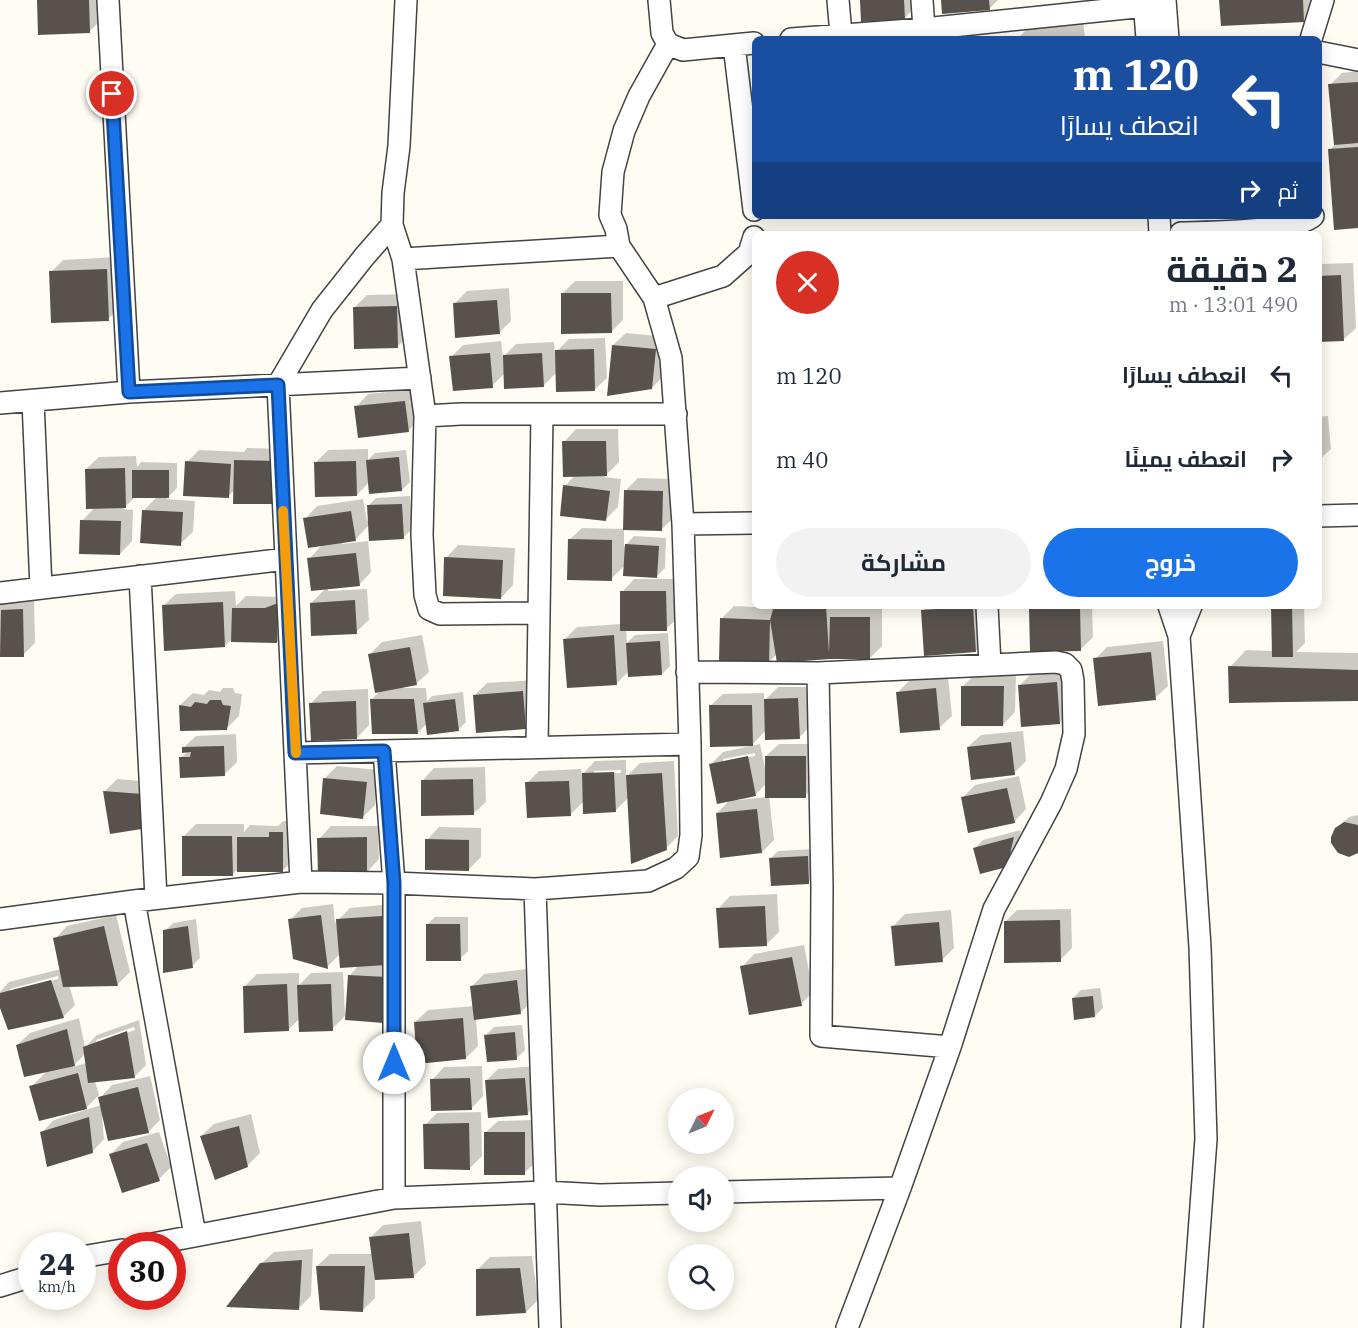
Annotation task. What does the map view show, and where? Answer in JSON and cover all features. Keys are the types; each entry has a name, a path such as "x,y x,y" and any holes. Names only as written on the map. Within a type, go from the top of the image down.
{"street":[{"path":"108,0 129,392"},
{"path":"406,0 399,146 393,193 392,225 403,259 425,416 422,535 425,595 429,609 440,614 539,613"},
{"path":"659,0 662,33 668,44 683,50 744,44 752,177"},
{"path":"838,0 841,34"},
{"path":"922,0 924,29"},
{"path":"1312,36 1323,0"},
{"path":"821,36 924,29 1155,3 1165,36"},
{"path":"0,919 156,898 301,882 535,889 648,881 676,868 688,857 691,835 690,744 683,524 671,358 654,298 619,246 616,229 609,215 613,172 624,131 639,96 668,44"},
{"path":"1322,53 1358,60"},
{"path":"1181,228 1263,229 1301,224 1308,219"},
{"path":"301,882 278,385 322,310 392,225"},
{"path":"654,298 723,276 749,254 752,244"},
{"path":"403,259 619,246"},
{"path":"0,404 129,392 420,378"},
{"path":"33,401 41,588"},
{"path":"537,747 542,414"},
{"path":"425,416 676,414"},
{"path":"1322,516 1358,515"},
{"path":"683,524 752,523"},
{"path":"0,593 286,560"},
{"path":"140,576 156,898"},
{"path":"987,609 990,665"},
{"path":"1170,609 1179,636 1200,947 1206,1139 1192,1328"},
{"path":"1179,636 1190,609"},
{"path":"687,672 818,673 1056,662 1065,664 1071,670 1074,734 1066,769 1052,803 994,909 950,1047 847,1328"},
{"path":"818,673 822,887 821,1036 950,1047"},
{"path":"295,753 690,744"},
{"path":"384,751 394,883 394,1198"},
{"path":"535,889 550,1328"},
{"path":"134,901 195,1235"},
{"path":"734,1192 900,1188"},
{"path":"186,1237 394,1198 545,1192 600,1195 668,1193"},
{"path":"0,1286 18,1280"}],"building":[{"path":"37,0 89,0 90,33 38,35"},
{"path":"860,0 904,0 905,19 861,22"},
{"path":"941,0 989,0 990,10 942,14"},
{"path":"1219,0 1303,0 1304,22 1221,26"},
{"path":"1358,82 1358,143 1334,145 1328,84"},
{"path":"1358,147 1358,228 1334,230 1328,149"},
{"path":"1238,219 1264,219 1238,222"},
{"path":"107,269 109,321 51,323 49,271"},
{"path":"1341,275 1344,341 1322,342 1322,276"},
{"path":"561,293 611,293 612,333 561,334"},
{"path":"497,300 500,334 455,338 453,303"},
{"path":"397,306 398,348 354,349 353,307"},
{"path":"612,345 656,349 652,389 607,396"},
{"path":"594,349 595,391 556,392 555,350"},
{"path":"490,353 493,388 453,391 449,356"},
{"path":"542,353 544,387 504,389 503,355"},
{"path":"405,401 409,432 358,438 354,406"},
{"path":"562,441 606,441 607,476 563,477"},
{"path":"399,457 402,491 369,494 366,460"},
{"path":"234,460 281,461 272,483 272,498 279,498 279,504 233,504"},
{"path":"185,461 231,464 229,498 183,496"},
{"path":"356,461 357,496 315,497 314,462"},
{"path":"125,468 126,508 86,509 85,469"},
{"path":"132,470 169,470 169,498 132,498"},
{"path":"563,485 610,491 606,521 560,516"},
{"path":"624,490 663,491 662,531 623,530"},
{"path":"402,504 404,539 369,541 367,505"},
{"path":"142,510 183,512 181,546 140,543"},
{"path":"351,511 356,541 308,548 303,518"},
{"path":"80,520 121,521 120,555 79,554"},
{"path":"568,539 612,540 612,581 567,580"},
{"path":"625,544 659,546 657,578 623,576"},
{"path":"356,553 360,586 311,591 307,558"},
{"path":"444,557 503,560 501,599 443,596"},
{"path":"620,591 666,591 667,631 620,631"},
{"path":"355,600 357,634 311,636 310,603"},
{"path":"223,602 225,647 164,651 162,605"},
{"path":"278,603 277,643 231,642 232,608 265,608"},
{"path":"23,609 24,657 0,657 1,610"},
{"path":"773,609 826,609 829,653 830,617 870,617 870,659 777,663 770,620"},
{"path":"973,609 976,652 924,656 921,610"},
{"path":"1029,609 1080,609 1081,651 1030,652"},
{"path":"1271,609 1292,609 1293,657 1272,657"},
{"path":"720,618 770,620 769,664 719,662"},
{"path":"614,635 617,685 567,688 563,639"},
{"path":"660,641 662,675 628,677 626,643"},
{"path":"410,647 417,685 375,693 368,654"},
{"path":"1151,652 1156,700 1098,706 1093,658"},
{"path":"1228,666 1358,670 1358,701 1229,703"},
{"path":"1057,682 1060,724 1021,727 1018,685"},
{"path":"961,686 1004,686 1003,726 961,726"},
{"path":"936,688 940,730 900,733 896,692"},
{"path":"523,691 526,729 476,733 473,695"},
{"path":"798,698 800,739 765,740 764,699"},
{"path":"370,699 414,699 418,734 372,734"},
{"path":"455,699 459,731 427,735 423,703"},
{"path":"210,700 221,700 223,705 231,706 227,730 180,731 179,705 191,707 195,702 207,704"},
{"path":"356,701 357,739 311,741 309,703"},
{"path":"709,705 752,705 753,746 710,747"},
{"path":"1011,742 1015,775 971,780 967,747"},
{"path":"224,746 225,776 180,778 179,757 190,757 191,752 182,753 182,747"},
{"path":"748,756 756,796 717,804 709,764"},
{"path":"765,756 806,756 806,798 765,798"},
{"path":"614,772 616,812 583,814 582,773"},
{"path":"662,773 667,850 631,864 626,775"},
{"path":"323,778 367,782 363,819 320,814"},
{"path":"473,779 474,815 421,816 421,780"},
{"path":"569,781 571,816 527,818 525,782"},
{"path":"1007,788 1015,823 968,833 961,797"},
{"path":"103,791 142,794 148,828 110,834"},
{"path":"757,809 762,853 720,858 716,813"},
{"path":"1344,822 1358,825 1358,853 1349,857 1338,853 1331,843 1335,828"},
{"path":"269,832 283,832 283,872 237,872 237,837 269,837"},
{"path":"182,836 232,836 233,876 182,876"},
{"path":"367,837 367,873 318,874 317,838"},
{"path":"1014,837 1007,867 980,874 973,848"},
{"path":"425,839 469,840 469,871 425,870"},
{"path":"808,856 809,884 771,886 769,858"},
{"path":"765,906 767,946 719,948 716,908"},
{"path":"321,915 328,969 293,959 288,919"},
{"path":"382,916 386,965 340,968 336,919"},
{"path":"1060,920 1061,962 1004,963 1004,921"},
{"path":"939,922 943,962 895,966 891,926"},
{"path":"426,924 460,924 461,961 426,961"},
{"path":"104,926 118,986 63,987 53,938"},
{"path":"188,926 193,968 163,973 163,930"},
{"path":"792,957 802,1006 749,1015 740,966"},
{"path":"348,975 387,977 384,1023 345,1020"},
{"path":"51,980 64,1018 8,1030 0,1008 0,993"},
{"path":"517,980 521,1014 474,1020 470,986"},
{"path":"287,984 289,1031 244,1033 243,986"},
{"path":"331,984 333,1031 299,1032 297,985"},
{"path":"1093,996 1095,1017 1074,1020 1072,998"},
{"path":"463,1018 466,1059 417,1064 414,1022"},
{"path":"67,1029 75,1066 24,1077 16,1045"},
{"path":"127,1031 135,1078 88,1083 83,1047"},
{"path":"515,1032 517,1060 487,1062 484,1035"},
{"path":"78,1073 87,1109 39,1121 29,1086"},
{"path":"470,1078 472,1110 431,1111 430,1079"},
{"path":"525,1078 528,1115 488,1118 485,1080"},
{"path":"138,1087 149,1133 108,1141 98,1097"},
{"path":"89,1117 93,1153 47,1167 40,1132"},
{"path":"469,1123 470,1170 424,1169 423,1124"},
{"path":"239,1126 248,1167 215,1180 200,1136"},
{"path":"484,1132 525,1132 525,1175 484,1175"},
{"path":"147,1143 160,1181 122,1193 109,1154"},
{"path":"409,1233 414,1278 375,1280 369,1237"},
{"path":"302,1260 299,1310 226,1307 260,1263"},
{"path":"316,1266 365,1266 363,1312 320,1310"},
{"path":"520,1268 526,1313 476,1316 476,1269"}],"slow traffic":[{"path":"283,511 296,753"}],"route":[{"path":"112,94 129,392 278,385 295,753 384,751 394,883 394,1063"}]}
